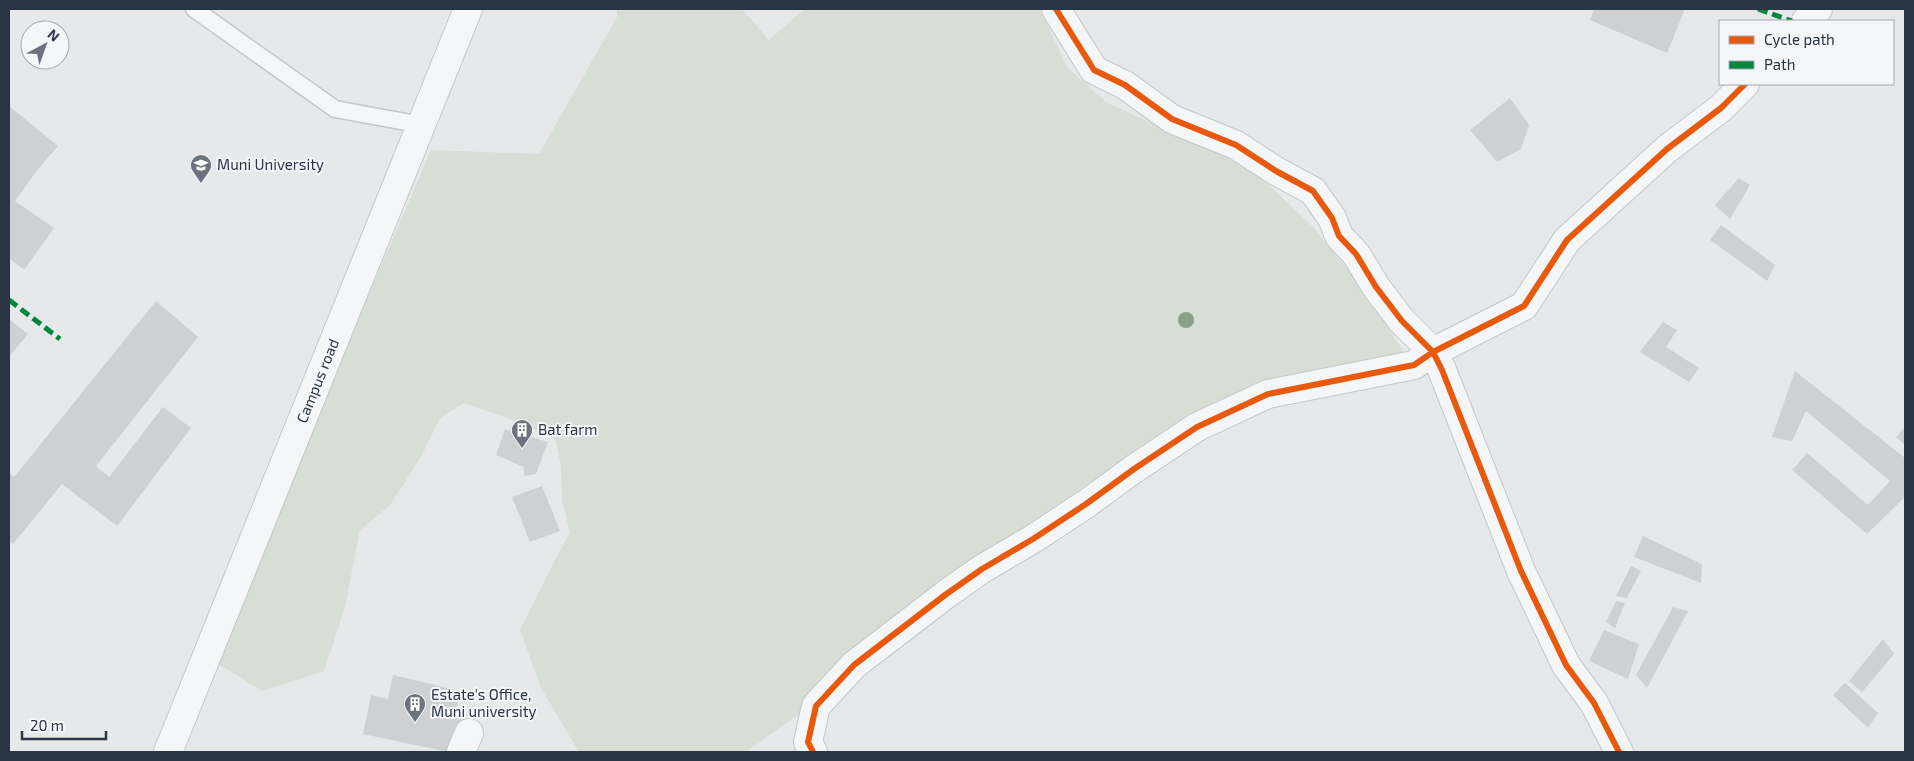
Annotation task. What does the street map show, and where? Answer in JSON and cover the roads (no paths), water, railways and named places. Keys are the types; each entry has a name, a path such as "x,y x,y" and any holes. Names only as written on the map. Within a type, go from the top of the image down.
{"street":[{"name":"Campus road","path":"168,752 468,9"},
{"path":"1056,9 1094,70 1125,85 1172,119 1236,145 1276,171 1314,191 1332,218 1339,236 1356,254 1376,287 1402,321 1433,352 1442,370 1521,571 1566,665 1594,703 1619,752"},
{"path":"1807,20 1818,9"},
{"path":"813,752 808,742 816,706 854,666 975,574 1064,519 1198,427 1268,394 1414,364 1433,352 1524,306 1567,240 1667,149 1721,108 1744,85"}],"lane":[{"path":"194,9 335,109 422,125"}],"place":[{"name":"Muni University","path":"201,184"},
{"name":"Bat farm","path":"522,449"},
{"name":"Estate's Office, Muni university","path":"415,723"}]}
